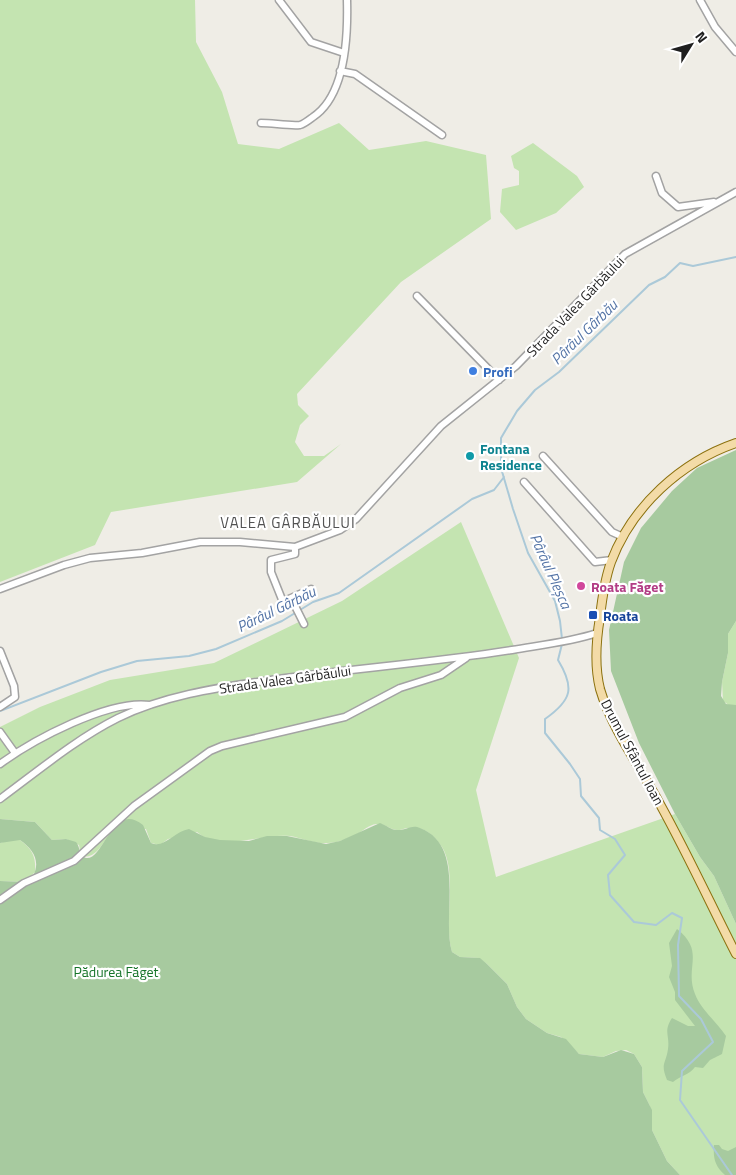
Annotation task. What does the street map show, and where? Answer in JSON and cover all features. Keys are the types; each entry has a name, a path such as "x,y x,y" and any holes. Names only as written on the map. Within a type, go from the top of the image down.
{"main road":[{"name":"Drumul Sfântul Ioan","path":"736,443 705,455 681,471 651,499 623,537 612,560 597,633 597,670 608,711 665,814 736,954"}],"street":[{"path":"279,0 311,42 344,53"},
{"path":"261,123 301,125 319,113 331,97 335,91 344,53 348,0"},
{"path":"700,0 715,27 736,52"},
{"path":"340,71 354,74 442,135"},
{"name":"Strada Valea Gârbăului","path":"656,176 662,193 678,207 720,201"},
{"name":"Strada Valea Gârbăului","path":"295,547 340,530 356,519 441,426 499,380 530,352 625,254 736,192"},
{"path":"417,296 499,380"},
{"path":"543,456 612,532 623,537"},
{"path":"524,482 595,562 612,560"},
{"path":"0,589 57,567 90,558 142,553 200,542 240,542 295,547 295,554 271,560 271,572 283,602 311,589"},
{"path":"291,598 304,624"},
{"name":"Strada Valea Gârbăului","path":"0,799 95,731 118,718 150,705 224,686 369,667 466,658 557,643 597,633"},
{"path":"0,651 14,686 15,697 0,707"},
{"path":"0,900 24,883 74,861 134,806 210,751 233,743 352,715 400,688 441,675 466,658"},
{"path":"0,764 15,753 74,723 131,704 150,705"},
{"path":"0,732 15,753"}],"green space":[{"path":"0,0 195,0 196,42 222,92 238,144 279,149 339,123 369,150 426,141 486,155 491,219 401,282 297,394 298,405 309,416 300,425 295,442 304,456 324,456 341,444 297,482 111,512 95,545 0,582"},
{"path":"533,143 577,176 584,187 556,213 516,230 500,212 502,189 519,185 519,171 514,168 511,156"},
{"path":"736,450 736,621 728,634 728,653 721,696 726,704 736,705 736,924 714,876 700,857 675,814 639,743 611,671 609,630 624,562 641,528 672,491 697,468"},
{"path":"461,522 519,658 476,790 496,877 675,814 700,857 714,876 736,924 736,1175 680,1175 667,1161 652,1130 650,1106 643,1092 642,1067 634,1054 626,1050 616,1051 603,1057 579,1054 561,1037 547,1033 526,1019 517,1007 507,984 487,964 479,958 460,957 452,952 449,927 450,884 447,858 442,847 428,832 413,827 398,830 382,824 376,824 343,840 322,843 290,836 230,842 218,841 207,838 197,832 168,839 160,845 151,843 146,829 113,827 100,848 86,857 81,855 79,845 66,839 52,840 35,822 0,819 0,727 40,707 110,680 214,663 342,601"},
{"path":"736,621 736,705 730,706 723,701 722,682 728,653 728,634"},
{"name":"Pădurea Făget","path":"0,819 35,822 52,840 66,839 76,842 82,855 86,858 98,851 116,825 124,820 132,819 143,825 151,843 156,844 165,842 184,830 189,829 205,837 220,840 249,841 267,836 287,836 326,844 340,841 380,823 395,830 420,828 434,837 443,850 448,866 450,883 449,937 452,952 460,957 480,958 507,984 517,1007 526,1019 547,1033 566,1039 579,1054 603,1057 621,1050 634,1054 642,1067 643,1092 652,1110 652,1130 667,1161 680,1175 0,1175 0,881 25,882 33,876 36,860 29,847 20,840 0,843"},
{"path":"20,840 28,847 34,858 35,872 25,882 0,881 0,843"},
{"path":"677,929 686,937 693,953 692,984 695,994 701,1005 726,1036 722,1054 710,1060 703,1068 695,1067 673,1082 667,1080 664,1070 668,1049 667,1030 669,1023 672,1018 688,1026 695,1026 675,1000 675,992 669,977 672,966 669,943"},
{"path":"714,1145 719,1145 722,1149 728,1151 736,1147 736,1175 725,1175 719,1168 714,1158"}],"waterway":[{"name":"Pârâul Gârbău","path":"562,639 555,601 528,553 513,509 501,468 501,438 517,411 535,390 559,372 649,285 665,277 680,263 693,266 736,257"},
{"name":"Pârâul Gârbău","path":"0,711 101,672 137,661 189,656 216,649 282,621 313,602 339,593 472,499 494,490 504,477"},
{"name":"Pârâul Pleșca","path":"562,644 558,660 567,678 568,693 561,706 545,719 545,733 580,779 581,796 599,818 600,830 615,839 625,855 608,875 610,895 634,922 656,925 672,913 682,918 678,945 679,996 701,1019 713,1042 682,1071 680,1100 732,1175"}],"place":[{"name":"Profi","path":"473,371"},
{"name":"Fontana Residence","path":"470,456"},
{"name":"Roata Făget","path":"581,586"},
{"name":"Roata","path":"593,615"}],"district":[{"name":"VALEA GÂRBĂULUI","path":"288,522"}]}
